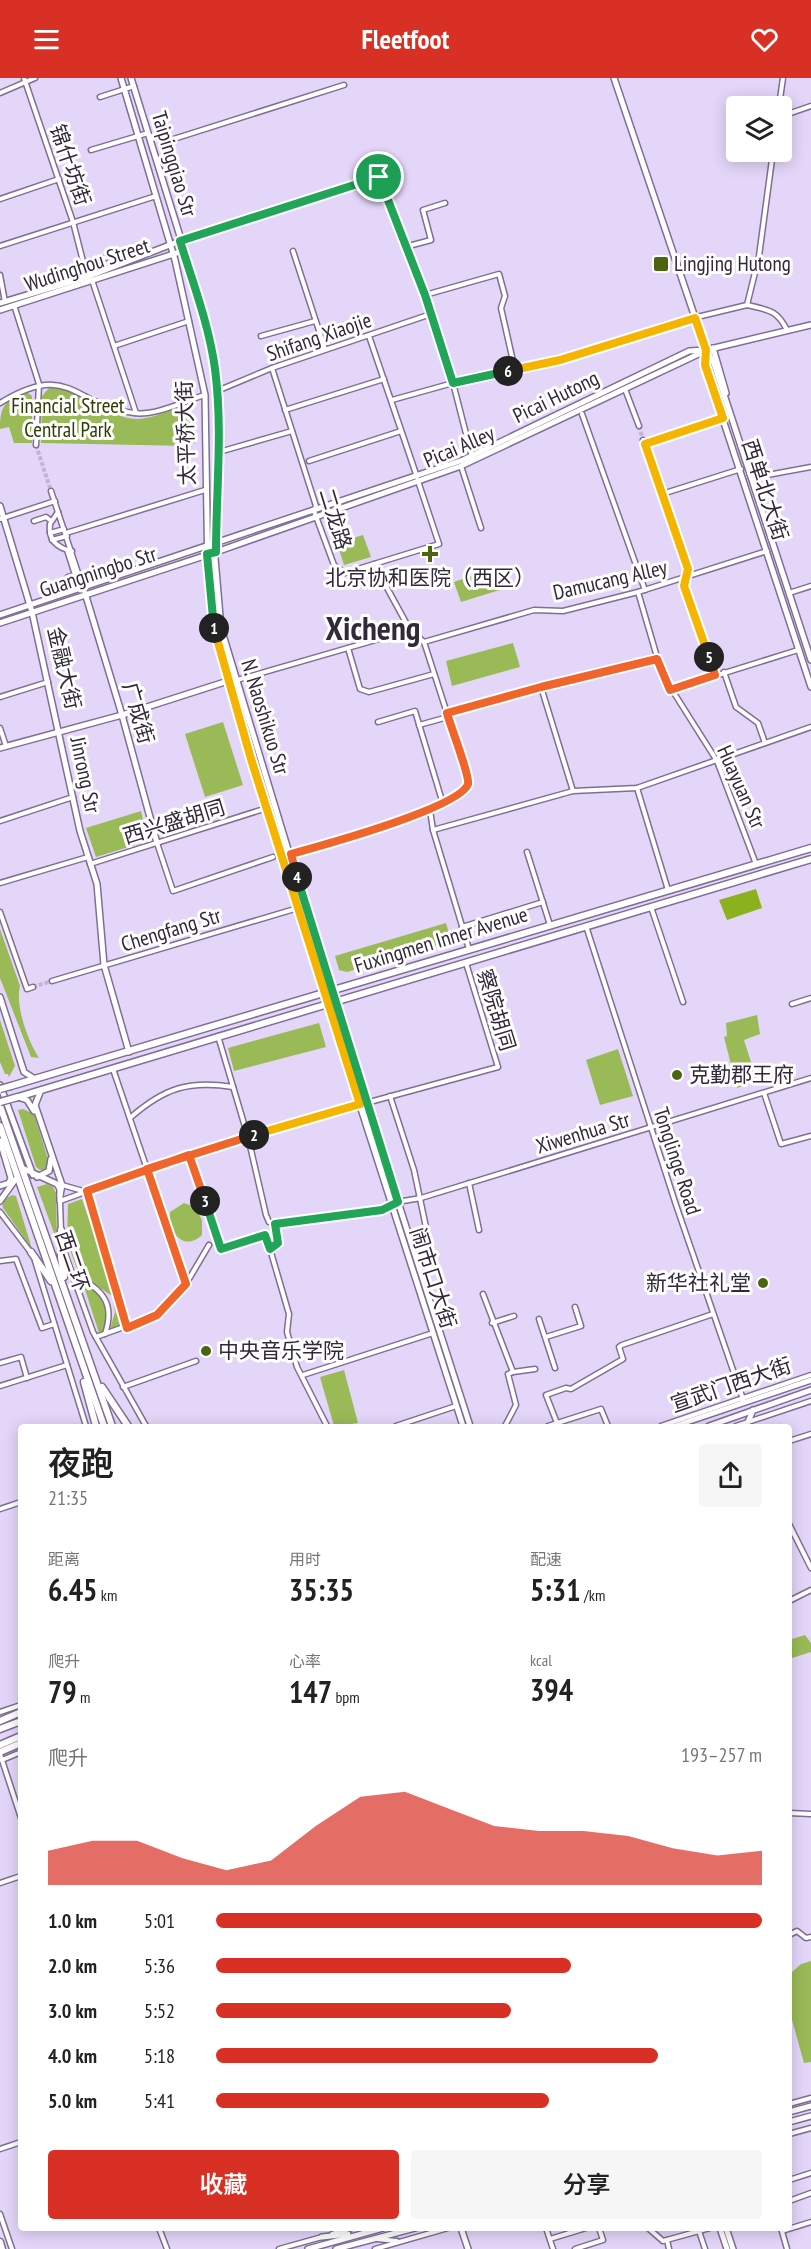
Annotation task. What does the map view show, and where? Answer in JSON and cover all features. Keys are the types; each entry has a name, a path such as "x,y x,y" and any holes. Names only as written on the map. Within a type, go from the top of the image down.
{"highway":[{"name":"Fuxingmen Inner Avenue","path":"0,1087 37,1080 323,992 811,848"},
{"name":"Fuxingmen Inner Avenue","path":"0,1104 327,1003 811,859"},
{"name":"西二环","path":"0,1104 111,1424"},
{"name":"西二环","path":"0,1126 103,1424"},
{"path":"61,1230 61,1257 67,1296"},
{"path":"31,1252 58,1295"},
{"path":"81,1361 96,1424"},
{"path":"92,1368 110,1402 126,1424"},
{"path":"0,1721 18,1713"},
{"path":"0,1729 18,1722"},
{"path":"0,1745 18,1736"},
{"path":"0,1753 18,1744"},
{"path":"0,2242 2,2249"}],"main road":[{"name":"太平桥大街","path":"121,78 173,254 205,395 207,554"},
{"name":"Taipingqiao Str","path":"131,78 204,317 217,391 219,452 216,543"},
{"name":"西单北大街","path":"614,78 706,350 705,365 811,687"},
{"name":"Wudinghou Street","path":"0,310 89,279 180,241"},
{"name":"Wudinghou Street","path":"2,303 183,251"},
{"path":"811,325 706,350 729,409 811,660"},
{"path":"713,348 725,386 729,409"},
{"name":"Picai Alley","path":"417,479 461,466 473,458 706,350"},
{"name":"Picai Hutong","path":"216,543 316,513 473,458 689,351 706,350"},
{"path":"0,506 33,611"},
{"path":"216,552 316,513"},
{"name":"Guangningbo Str","path":"0,623 216,543"},
{"name":"N. Naoshikuo Str","path":"216,543 220,620 363,1103"},
{"name":"Guangningbo Str","path":"0,615 216,552"},
{"name":"N. Naoshikuo Str","path":"207,554 210,604 228,681 298,908"},
{"name":"广成街","path":"84,591 122,715 157,843"},
{"name":"Jinrong Str","path":"33,611 73,797 88,857 92,863"},
{"name":"金融大街","path":"33,611 61,733"},
{"path":"3,747 61,733 228,681"},
{"path":"73,797 104,910 105,965 131,1052"},
{"path":"282,857 291,854"},
{"name":"闹市口大街","path":"298,908 323,992 398,1202 469,1424"},
{"path":"0,997 24,1072 37,1080"},
{"path":"0,1007 20,1072 18,1082 11,1086"},
{"path":"0,1087 35,1176"},
{"path":"41,1090 34,1105 62,1185 60,1198"},
{"path":"18,1097 32,1106 52,1162 49,1171 35,1176"},
{"name":"闹市口大街","path":"363,1103 391,1205 462,1424"},
{"path":"0,1141 11,1174 9,1183 0,1186"},
{"path":"0,1201 15,1180 11,1160"},
{"path":"22,1168 35,1176 57,1184 60,1198"},
{"path":"680,1424 744,1400 811,1380"},
{"path":"714,1424 811,1390"},
{"path":"749,1424 753,1410"},
{"path":"792,2111 811,2106"},
{"path":"792,2121 811,2116"},
{"path":"308,2249 372,2231"},
{"path":"336,2249 403,2231"},
{"path":"462,2231 468,2249"},
{"path":"721,2231 727,2249"},
{"path":"727,2231 733,2249"},
{"path":"322,2237 364,2233"},
{"path":"352,2249 370,2239"}],"street":[{"path":"0,93 24,80 35,78"},
{"path":"780,96 783,78"},
{"name":"锦什坊街","path":"24,80 136,414"},
{"path":"161,144 344,85"},
{"path":"100,97 134,86"},
{"path":"792,113 811,106"},
{"path":"91,150 148,132"},
{"path":"747,305 759,256 772,162"},
{"path":"180,241 379,177 425,295 453,383 473,458"},
{"path":"0,199 59,179"},
{"path":"0,246 156,196"},
{"path":"405,247 431,240 423,210 445,203"},
{"path":"293,251 325,349"},
{"path":"86,262 119,255 139,255"},
{"path":"425,295 499,274 505,296 501,309 515,370"},
{"path":"0,275 2,303"},
{"path":"14,305 39,384 36,445"},
{"path":"392,400 453,383 560,360 695,318 747,305 771,311 780,317 787,330"},
{"name":"Shifang Xiaojie","path":"217,391 272,368 430,314"},
{"path":"114,346 189,321"},
{"path":"261,336 315,321"},
{"path":"369,336 439,544 374,564"},
{"name":"二龙路","path":"272,368 316,506 316,513 337,570 351,572 374,564 410,630"},
{"path":"285,410 384,379"},
{"path":"0,403 39,384 71,388 112,409 136,414 205,395"},
{"path":"625,388 639,426"},
{"path":"582,414 645,590"},
{"path":"715,675 684,586 688,569 644,442 723,418"},
{"path":"219,452 292,431"},
{"path":"309,461 402,431"},
{"path":"461,466 482,528"},
{"path":"751,478 811,466"},
{"path":"662,494 741,469"},
{"path":"52,540 66,533 205,490"},
{"path":"51,491 66,533 75,575 68,577"},
{"path":"4,518 55,501"},
{"path":"58,512 51,521 52,540 70,551 84,591"},
{"path":"34,521 46,517 51,521"},
{"path":"50,533 66,533"},
{"name":"Damucang Alley","path":"424,642 525,612 563,611 638,592 767,551"},
{"path":"789,593 811,585"},
{"name":"Huayuan Str","path":"638,592 657,659 670,690 717,761 757,864"},
{"path":"236,680 410,630 424,642 468,784 457,797 430,810 291,854"},
{"path":"348,648 360,688 369,692 434,674"},
{"path":"670,690 798,650"},
{"path":"418,725 541,687 657,659"},
{"path":"724,672 736,707 758,723 765,743"},
{"path":"0,697 48,682"},
{"path":"541,687 573,790"},
{"path":"378,722 415,711 443,804"},
{"path":"433,830 573,790 637,788 811,727"},
{"path":"0,728 3,747"},
{"path":"637,788 668,890"},
{"path":"0,821 73,797"},
{"name":"西兴盛胡同","path":"92,863 267,808"},
{"path":"430,810 433,830 469,949"},
{"path":"157,843 173,891 273,857"},
{"path":"527,852 550,925"},
{"path":"0,883 88,857"},
{"path":"462,927 543,902"},
{"path":"651,907 683,1002"},
{"name":"Chengfang Str","path":"52,981 298,908"},
{"path":"0,912 27,989 33,987"},
{"name":"Tonglinge Road","path":"586,926 651,1129 744,1400"},
{"name":"察院胡同","path":"390,1096 498,1067 466,962"},
{"path":"792,1004 811,998"},
{"path":"218,1036 248,1137 268,1222 275,1224 278,1243 270,1249"},
{"path":"113,1068 186,1284"},
{"name":"Xiwenhua Str","path":"275,1224 382,1210 398,1202 420,1198 651,1129 811,1078"},
{"path":"130,1118 152,1099 176,1089 201,1085 233,1087"},
{"path":"764,1093 781,1144 811,1136"},
{"path":"145,1424 96,1338 70,1270 61,1230 60,1198 87,1191 189,1155 390,1096 414,1170 426,1232"},
{"path":"189,1155 221,1249 265,1235 289,1314 286,1332 297,1366 326,1424"},
{"path":"469,1183 479,1230"},
{"path":"62,1185 87,1191"},
{"path":"87,1191 127,1328"},
{"path":"0,1212 31,1252 85,1424"},
{"path":"96,1338 157,1315 186,1284 209,1245"},
{"path":"0,1261 16,1259 42,1328 54,1324"},
{"path":"70,1270 106,1298 111,1315 105,1335"},
{"path":"483,1294 492,1323 513,1372"},
{"path":"546,1337 582,1326 575,1307"},
{"path":"607,1424 601,1409 557,1424 546,1395 566,1388 571,1389 592,1379 623,1359 619,1347 622,1345 713,1314"},
{"path":"492,1323 514,1316"},
{"path":"539,1319 555,1368"},
{"path":"303,1375 433,1333"},
{"path":"0,1363 21,1357 27,1378"},
{"path":"123,1387 196,1361"},
{"path":"0,1386 67,1365"},
{"path":"506,1424 516,1406 508,1374 535,1369"},
{"name":"宣武门西大街","path":"668,1424 744,1400 811,1375"},
{"path":"749,1424 811,1401"},
{"path":"402,1424 456,1406"},
{"path":"792,1440 811,1434"},
{"path":"0,1509 18,1503"},
{"path":"792,1530 811,1568"},
{"path":"792,1600 811,1590"},
{"path":"0,1712 18,1706"},
{"path":"0,1753 18,1800"},
{"path":"1,1760 18,1753"},
{"path":"792,1813 811,1814"},
{"path":"0,1883 18,1877"},
{"path":"792,1934 797,1931 806,1938 811,1937"},
{"path":"792,2103 811,2098"},
{"path":"792,2133 811,2128"},
{"path":"0,2149 18,2143"},
{"path":"792,2179 811,2173"},
{"path":"792,2200 811,2193"},
{"path":"0,2214 12,2249"},
{"path":"792,2227 811,2222"},
{"path":"160,2231 167,2249"},
{"path":"279,2249 341,2231"},
{"path":"376,2249 437,2231"},
{"path":"547,2231 553,2249"},
{"path":"550,2239 576,2231"},
{"path":"575,2249 603,2240 600,2231"},
{"path":"651,2231 663,2241 699,2231 705,2249"},
{"path":"783,2231 788,2249"},
{"path":"370,2239 402,2241"},
{"path":"667,2240 669,2249"}],"green space":[{"name":"Financial Street Central Park","path":"49,388 72,392 114,413 137,419 183,406 187,420 194,424 195,443 188,446 41,443 42,396"},
{"name":"Financial Street Central Park","path":"27,392 32,396 32,443 14,443 9,427 0,429 2,410 8,401"},
{"path":"363,535 371,557 344,565 337,543"},
{"path":"496,568 503,589 461,602 454,582"},
{"path":"513,643 520,667 452,686 446,661"},
{"path":"223,722 243,785 205,797 185,734"},
{"path":"141,811 148,841 96,857 86,828"},
{"path":"756,889 762,908 727,920 719,900"},
{"path":"446,923 451,941 347,972 339,970 335,956"},
{"path":"0,929 20,986 19,1003 24,1023 39,1058 31,1057 0,978"},
{"path":"757,1015 760,1034 744,1040 757,1081 737,1088 724,1037 727,1036 726,1023"},
{"path":"0,1020 15,1066 9,1077 5,1074 0,1062"},
{"path":"319,1023 326,1047 234,1071 228,1048"},
{"path":"618,1049 633,1096 600,1105 586,1060"},
{"path":"23,1109 34,1114 49,1162 46,1170 36,1167 18,1110"},
{"path":"47,1184 53,1187 56,1193 57,1241 37,1187"},
{"path":"12,1195 16,1196 32,1249 3,1208 2,1201"},
{"path":"82,1199 123,1320 121,1325 110,1329 115,1312 112,1296 79,1274 67,1242 68,1204"},
{"path":"184,1203 195,1207 202,1220 202,1235 189,1242 178,1238 170,1220 170,1212"},
{"path":"82,1280 99,1296 105,1308 104,1331 99,1333"},
{"path":"344,1370 358,1423 333,1424 320,1377"},
{"path":"805,1635 811,1643 811,1652 792,1658 792,1639"},
{"path":"811,1961 811,2062 804,2063 792,2020 792,1972 801,1964"}],"tunnel":[{"path":"639,426 643,440"},
{"path":"36,445 51,491"},
{"path":"33,987 52,981"}],"place":[{"name":"Lingjing Hutong","path":"661,264"},
{"name":"北京协和医院（西区）","path":"430,554"},
{"name":"克勤郡王府","path":"677,1075"},
{"name":"新华社礼堂","path":"763,1283"},
{"name":"中央音乐学院","path":"206,1351"}],"district":[{"name":"Xicheng","path":"373,628"}],"route":[{"path":"379,177 180,241 204,317 215,368 219,452 216,552 207,554 214,629 251,759 360,1104 189,1155 147,1169 186,1284 157,1315 127,1328 87,1191 147,1169 189,1155 221,1249 265,1235 270,1249 278,1243 275,1224 382,1210 398,1202 338,1015 291,854 430,810 457,797 468,784 468,778 447,713 657,659 670,690 715,675 684,586 688,569 645,444 723,418 705,365 706,350 695,318 664,325 560,360 453,383 425,295 379,177"}]}
